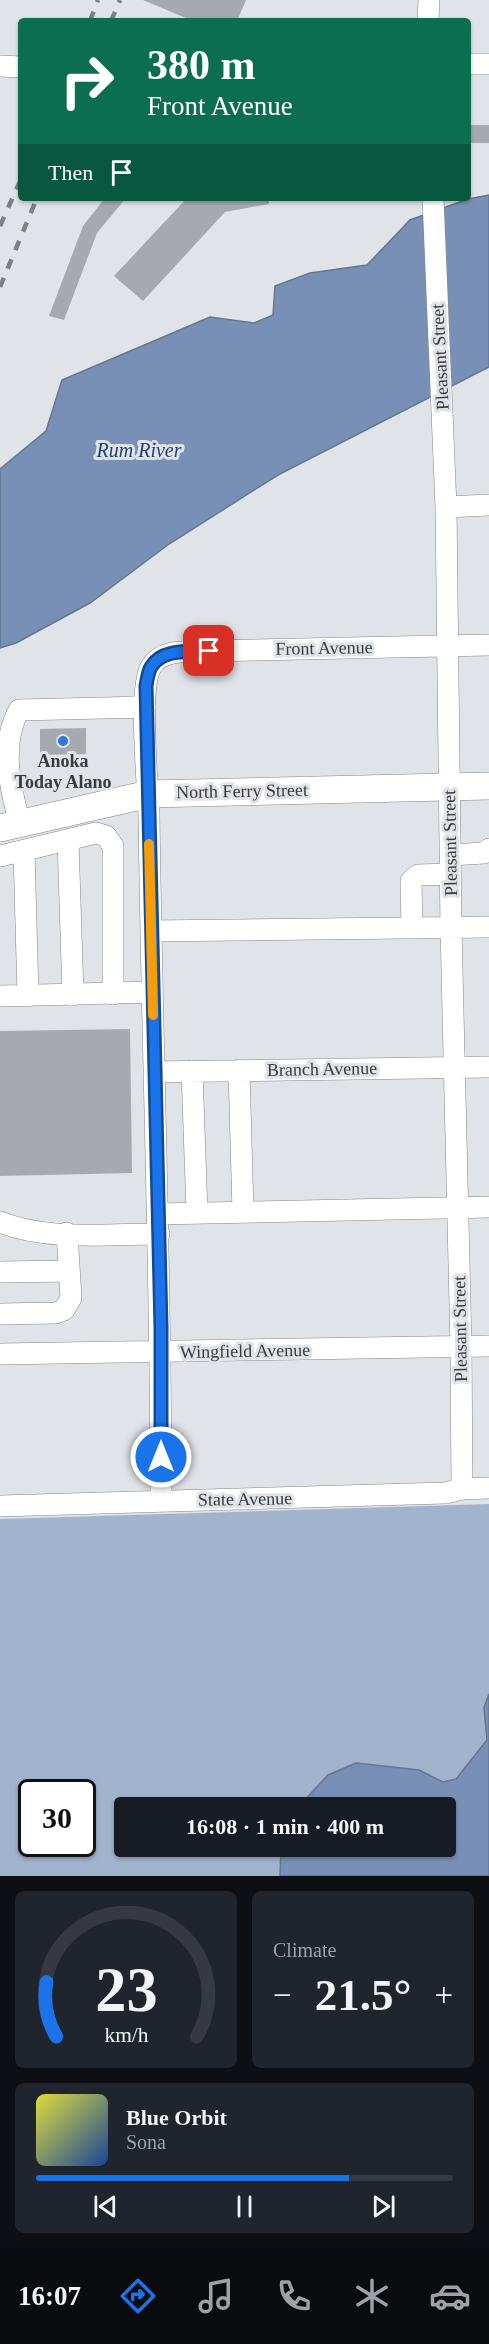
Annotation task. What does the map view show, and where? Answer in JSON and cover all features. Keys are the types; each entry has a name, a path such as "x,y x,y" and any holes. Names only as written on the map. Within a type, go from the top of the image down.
{"main road":[{"name":"North Ferry Street","path":"10,826 148,794 489,786"}],"street":[{"path":"428,18 429,0"},
{"path":"471,64 489,64"},
{"path":"0,66 18,67"},
{"name":"Pleasant Street","path":"433,201 446,507 451,928 456,1067 462,1489"},
{"path":"446,507 489,505"},
{"name":"Front Avenue","path":"145,707 150,668 160,657 170,654 209,651 489,645"},
{"path":"10,826 9,784 13,722 19,710 145,707 161,1352 161,1501"},
{"path":"0,856 96,833 106,836 112,846 112,994"},
{"path":"68,840 73,994"},
{"path":"412,928 411,881 418,876 484,853 489,849"},
{"path":"24,851 28,996"},
{"path":"151,931 489,927"},
{"path":"0,996 152,993"},
{"name":"Branch Avenue","path":"154,1072 489,1067"},
{"path":"239,1070 243,1212"},
{"path":"192,1071 197,1213"},
{"path":"0,1222 16,1229 38,1233 67,1233 158,1224 197,1213 489,1207"},
{"path":"0,1314 56,1313 64,1310 71,1298 67,1233"},
{"path":"0,1272 69,1270"},
{"name":"Wingfield Avenue","path":"0,1354 489,1346"},
{"name":"State Avenue","path":"0,1506 445,1493 462,1489 489,1488"}],"shaded area":[{"path":"489,1504 489,1876 0,1876 0,1519"}],"water":[{"name":"Rum River","path":"489,195 489,367 278,475 169,544 90,603 16,643 0,648 0,469 46,431 62,380 210,317 254,323 273,315 275,286 310,273 367,265 410,220 462,201 471,201 471,198"},
{"path":"489,1694 489,1876 280,1876 281,1857 456,1857 456,1797 307,1797 328,1775 356,1763 419,1770 443,1782 456,1779 487,1740 484,1707"}],"building":[{"path":"143,0 246,0 238,18 186,18"},
{"path":"471,125 489,125 489,143 471,143"},
{"path":"103,201 124,201 97,233 64,320 49,316 83,226"},
{"path":"184,201 269,201 269,204 225,212 143,301 114,276"},
{"name":"Anoka Today Alano","path":"86,728 86,754 40,755 40,729"},
{"path":"130,1029 132,1173 0,1176 0,1031"}],"railway":[{"path":"91,18 98,0"},
{"path":"112,18 120,0"},
{"path":"0,226 18,186"},
{"path":"0,287 36,201"}],"slow traffic":[{"path":"149,844 153,1015"}],"place":[{"name":"Anoka Today Alano","path":"63,741"}],"route":[{"path":"161,1457 161,1328 146,686 150,668 160,657 209,651"}]}
